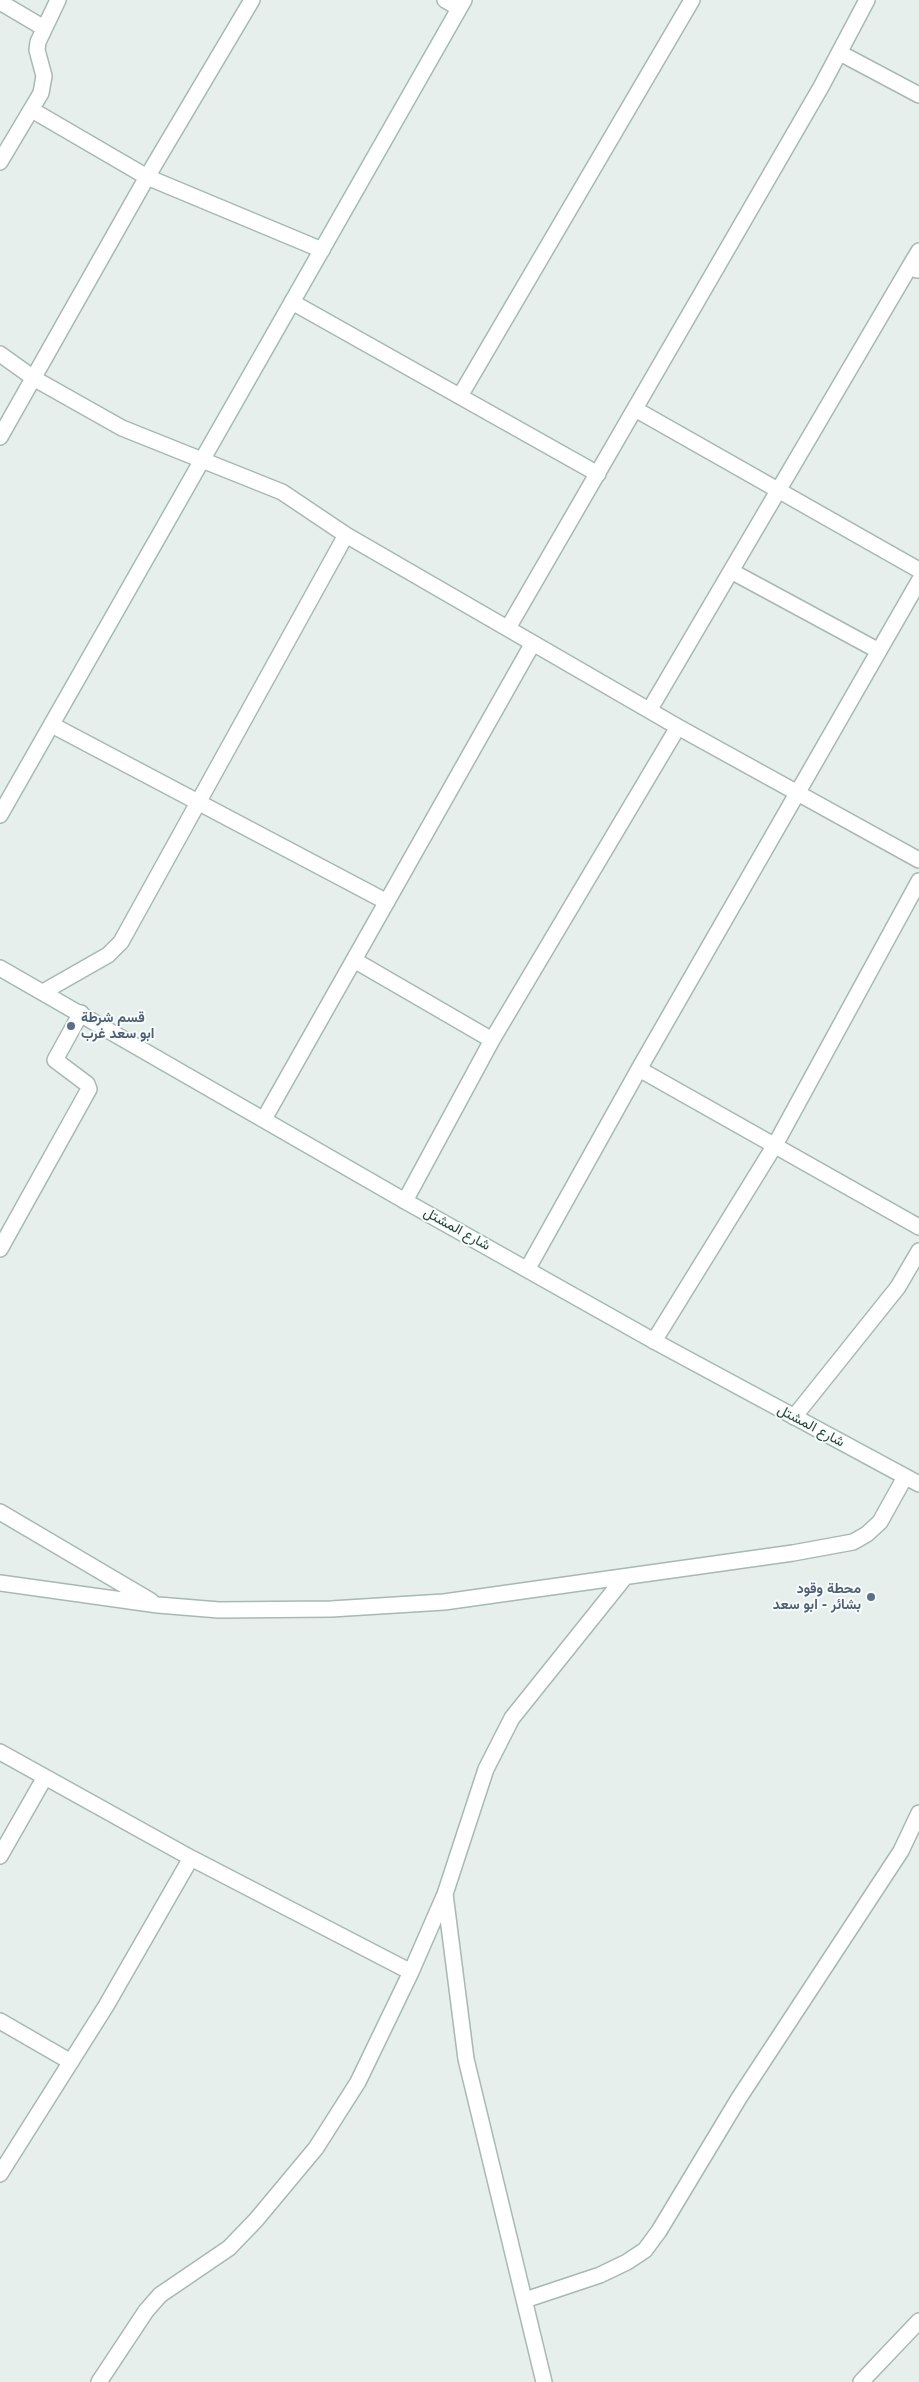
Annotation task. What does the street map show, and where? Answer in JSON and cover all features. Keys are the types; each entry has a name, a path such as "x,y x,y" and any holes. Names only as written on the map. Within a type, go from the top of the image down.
{"street":[{"path":"0,162 32,110 44,84 43,68 37,50 44,28 58,0"},
{"path":"0,437 35,379 148,177 252,0"},
{"path":"0,815 462,4 445,0"},
{"path":"460,396 692,0"},
{"path":"508,628 840,53 867,0"},
{"path":"0,2 44,28"},
{"path":"840,53 919,95"},
{"path":"32,110 148,177 322,250"},
{"path":"650,709 778,490 915,269 919,251"},
{"path":"292,302 598,474"},
{"path":"0,354 35,379 122,428 282,492 346,535 650,709 678,727 796,794 919,860"},
{"path":"635,408 919,570"},
{"path":"43,992 108,955 121,942 200,803 346,535"},
{"path":"731,571 879,651"},
{"path":"528,1268 639,1069 919,581"},
{"path":"264,1119 533,643"},
{"path":"52,725 387,902"},
{"path":"405,1201 492,1040 678,727"},
{"path":"654,1341 775,1145 919,881"},
{"path":"354,960 492,1040"},
{"name":"شارع المشتل","path":"0,968 405,1201 528,1268 654,1341 919,1484"},
{"path":"0,1249 5,1226 89,1089 87,1084 55,1060 81,1013"},
{"path":"639,1069 919,1227"},
{"path":"794,1417 898,1287 919,1251"},
{"path":"0,1583 158,1605 219,1610 350,1608 444,1602 625,1577 853,1542 867,1534 880,1522 905,1477"},
{"path":"0,1512 158,1605"},
{"path":"99,2382 146,2311 160,2295 229,2248 256,2220 316,2148 358,2082 411,1972 445,1894 486,1769 512,1718 625,1577"},
{"path":"0,1752 191,1858 411,1972"},
{"path":"0,1856 45,1777"},
{"path":"524,2300 600,2274 627,2262 645,2250 659,2231 739,2098 901,1851 919,1813"},
{"path":"0,2174 106,2006 191,1858"},
{"path":"445,1894 466,2059 544,2382"},
{"path":"0,2021 70,2062"},
{"path":"866,2379 919,2321"}],"place":[{"name":"قسم شرطة ابو سعد غرب","path":"71,1026"},
{"name":"محطة وقود بشائر - ابو سعد","path":"871,1597"}]}
